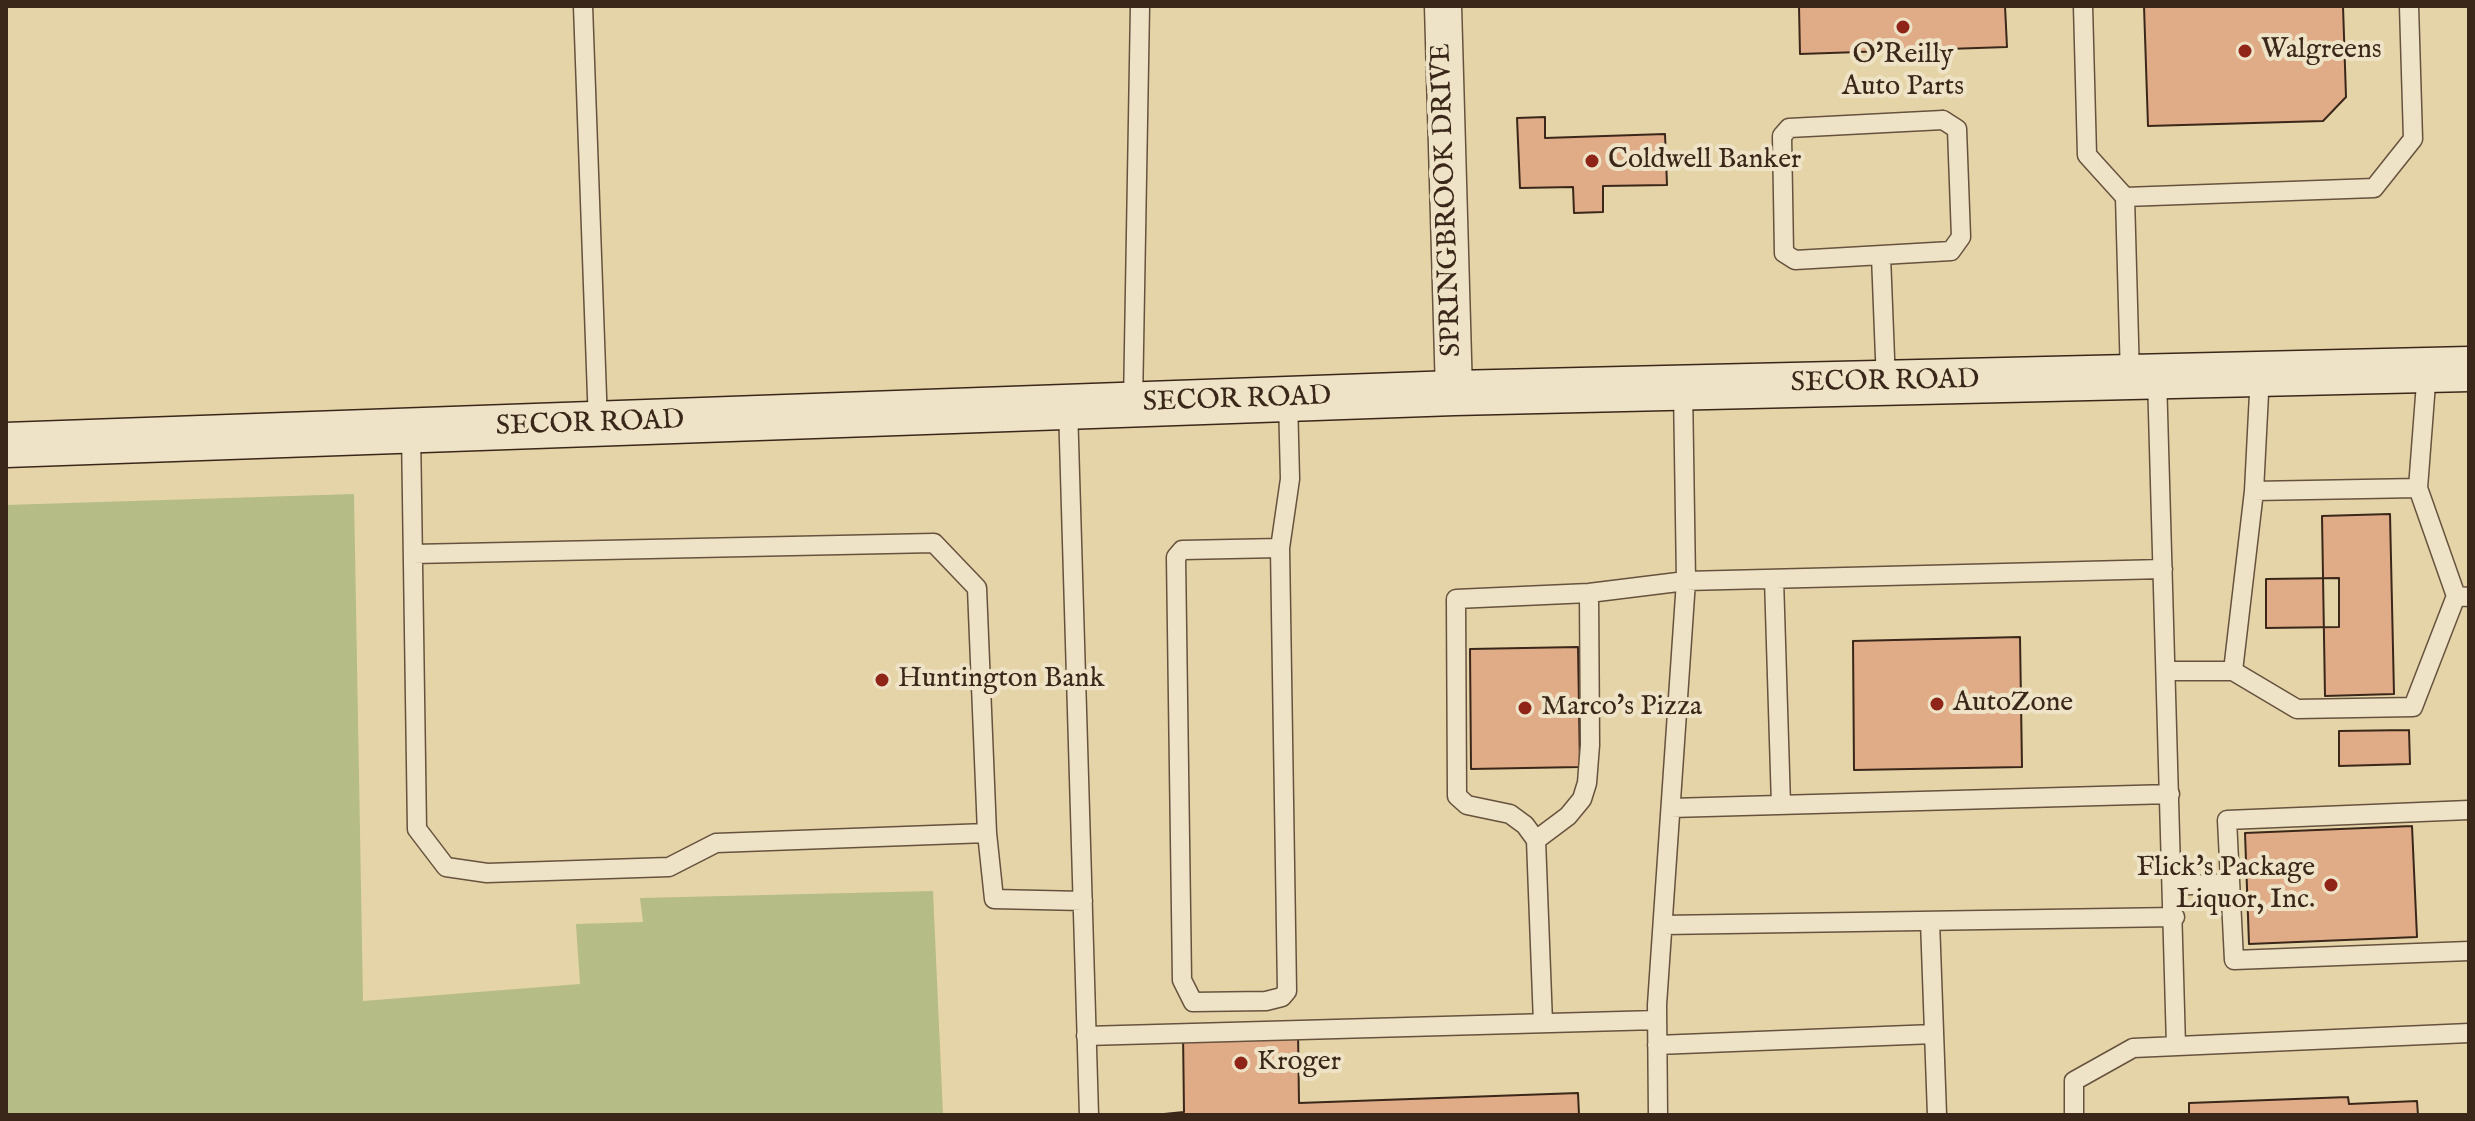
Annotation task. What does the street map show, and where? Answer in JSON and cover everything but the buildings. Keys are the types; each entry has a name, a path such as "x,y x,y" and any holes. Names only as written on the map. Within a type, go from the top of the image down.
{"street":[{"name":"SPRINGBROOK DRIVE","path":"1443,6 1454,393"},
{"name":"SECOR ROAD","path":"6,445 1454,393 2448,369"}],"lane":[{"path":"583,6 598,424"},
{"path":"1133,404 1140,6"},
{"path":"2083,6 2087,155 2125,197 2163,569 2175,917 2176,1046"},
{"path":"2125,197 2374,188 2413,139 2409,6"},
{"path":"1943,120 1957,129 1961,237 1951,251 1881,256 1795,260 1784,253 1782,136 1789,128 1943,120"},
{"path":"1881,256 1886,383"},
{"path":"2166,671 2233,671 2297,709 2413,707 2462,596 2418,488 2448,369"},
{"path":"2233,671 2254,491 2260,374"},
{"path":"1658,1115 1657,1020 1686,581 1683,388"},
{"path":"1280,548 1182,550 1176,557 1182,980 1193,1002 1266,1001 1282,997 1287,991 1280,548 1290,479 1288,399"},
{"path":"1068,407 1089,1115"},
{"path":"411,431 417,829 446,867 487,873 669,867 716,843 987,833"},
{"path":"2254,491 2418,488"},
{"path":"413,554 934,543 977,588 987,833 994,899 1083,901"},
{"path":"1543,1023 1536,840 1525,825 1510,814 1467,805 1457,796 1456,599 1589,593 1686,581 2163,569"},
{"path":"1774,579 1781,805"},
{"path":"1536,840 1568,816 1582,799 1587,783 1590,745 1589,593"},
{"path":"1671,808 2170,794"},
{"path":"2469,810 2227,820 2234,960 2469,951"},
{"path":"2173,886 2230,883"},
{"path":"1663,925 2175,917"},
{"path":"1930,921 1937,1115"},
{"path":"1086,1036 1657,1020"},
{"path":"2074,1115 2074,1081 2133,1048 2469,1033"},
{"path":"1657,1045 1934,1034"}],"green space":[{"path":"354,494 363,1001 580,984 576,924 643,922 640,898 933,891 943,1115 6,1115 6,505"}],"place":[{"name":"O'Reilly Auto Parts","path":"1903,27"},
{"name":"Walgreens","path":"2245,51"},
{"name":"Coldwell Banker","path":"1592,161"},
{"name":"Huntington Bank","path":"882,680"},
{"name":"AutoZone","path":"1937,704"},
{"name":"Marco's Pizza","path":"1525,708"},
{"name":"Flick's Package Liquor, Inc.","path":"2331,885"},
{"name":"Kroger","path":"1241,1063"}]}
